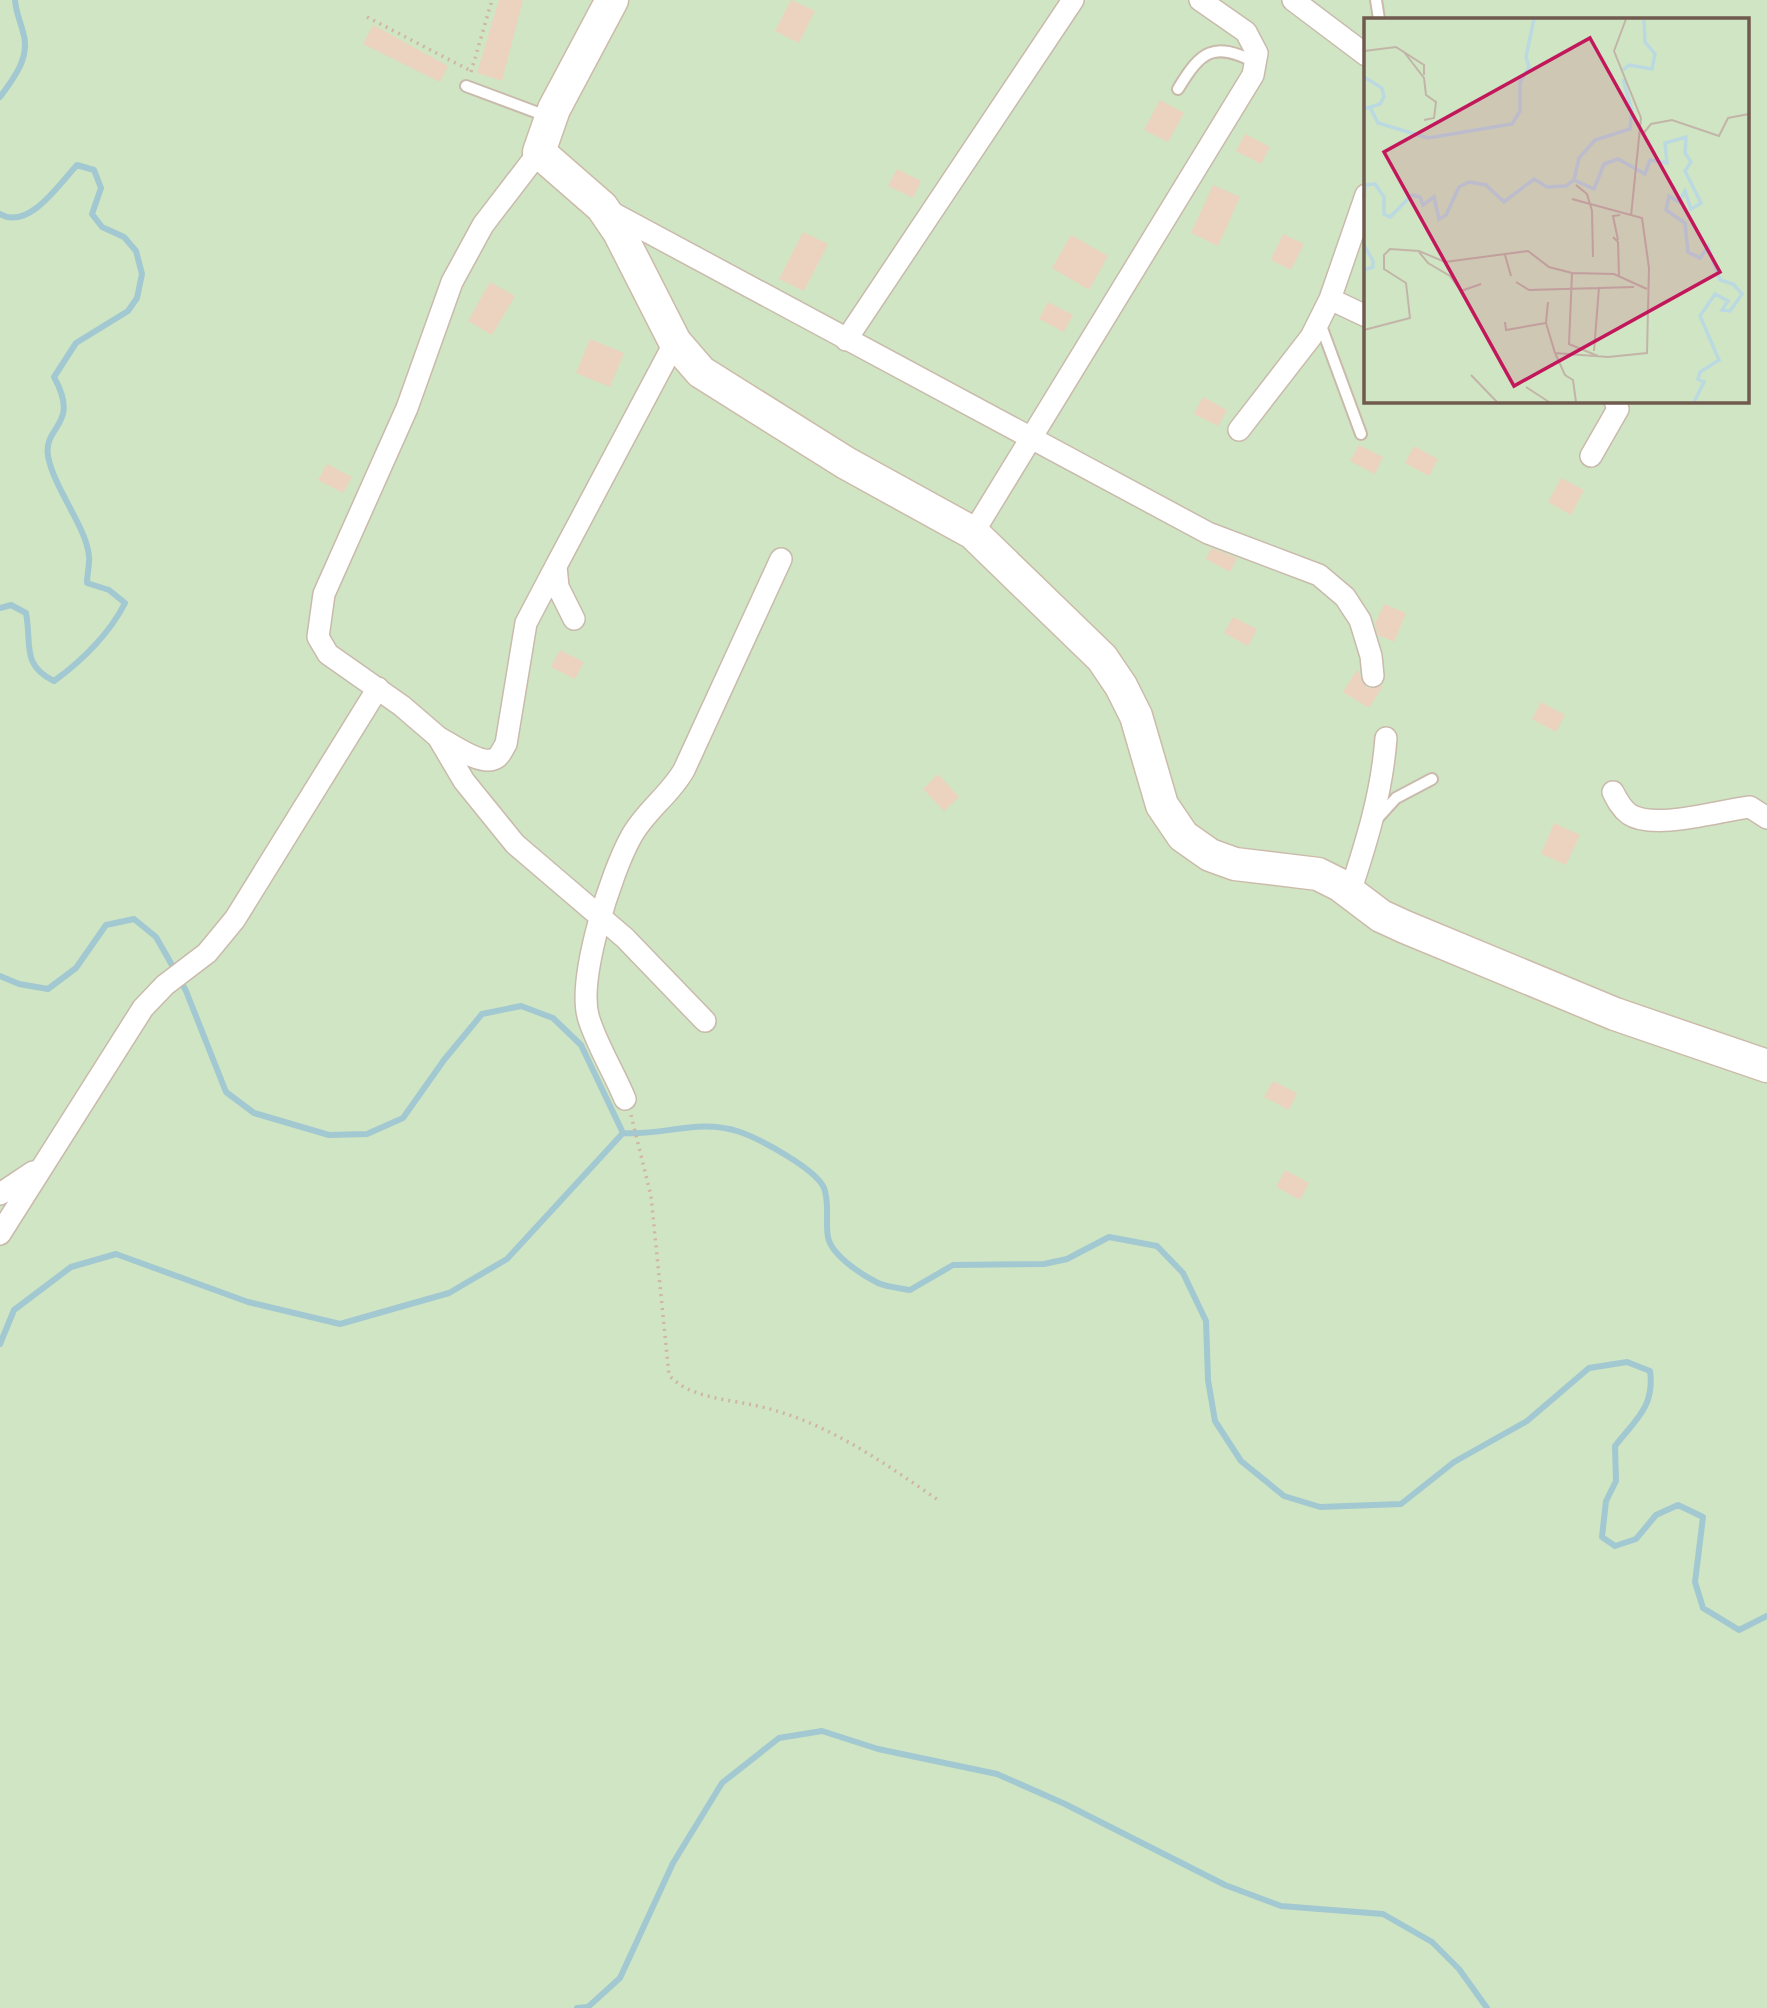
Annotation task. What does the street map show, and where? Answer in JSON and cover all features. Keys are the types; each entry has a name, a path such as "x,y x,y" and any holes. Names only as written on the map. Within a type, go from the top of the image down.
{"street":[{"path":"612,0 551,118 539,152 483,225 452,282 407,408 324,594 318,637 328,654 378,688 438,737 481,759 493,760 498,757 506,744 526,624 675,342"},
{"path":"846,340 1073,0"},
{"path":"973,533 1238,104 1253,75 1257,53 1245,32 1200,0"},
{"path":"1293,0 1364,53"},
{"path":"539,152 601,207 619,232 675,342 701,372 846,463 973,533 1102,657 1136,716 1162,805 1183,836 1210,855 1235,864 1318,874 1350,892 1381,916 1474,956 1615,1014 1767,1066"},
{"path":"1239,430 1311,337 1329,299 1364,201"},
{"path":"601,207 1030,440 1208,533 1319,575 1345,597 1360,620 1371,656 1373,676"},
{"path":"1329,299 1364,315"},
{"path":"1591,456 1618,409 1615,402"},
{"path":"625,1099 588,1015 589,965 616,868 632,835 658,803 672,791 684,770 780,559"},
{"path":"556,566 558,587 574,620"},
{"path":"0,1234 143,1008 165,985 207,953 235,919 378,688"},
{"path":"438,737 489,816 515,844 602,918 705,1021"},
{"path":"1350,892 1383,774 1386,738"},
{"path":"1613,792 1619,804 1639,818 1653,820 1720,814 1750,807 1767,818"},
{"path":"0,1194 41,1168"}],"lane":[{"path":"1376,0 1379,18"},
{"path":"1178,89 1197,59 1208,53 1231,50 1255,62"},
{"path":"467,86 551,118"},
{"path":"1319,321 1361,434"},
{"path":"1369,828 1396,798 1432,779"}],"path":[{"path":"467,86 492,0"},
{"path":"367,17 471,71"},
{"path":"625,1099 638,1134 651,1196 668,1375 678,1386 775,1409 822,1427 938,1500"}],"green space":[{"path":"0,0 1767,0 1767,2008 0,2008"}],"building":[{"path":"499,0 523,0 502,81 477,73"},
{"path":"791,0 815,11 799,43 775,31"},
{"path":"373,25 448,66 440,82 363,44"},
{"path":"1160,100 1184,113 1168,142 1144,130"},
{"path":"1245,134 1270,147 1261,164 1236,151"},
{"path":"897,169 921,181 913,198 888,186"},
{"path":"1213,185 1240,197 1218,246 1191,233"},
{"path":"803,232 828,244 804,291 779,279"},
{"path":"1283,234 1304,244 1291,270 1271,260"},
{"path":"1071,235 1108,256 1089,290 1052,268"},
{"path":"490,282 515,296 492,335 468,321"},
{"path":"1048,302 1073,315 1064,332 1039,319"},
{"path":"590,339 624,353 610,387 576,373"},
{"path":"1203,397 1227,410 1218,426 1194,414"},
{"path":"1359,445 1383,457 1375,474 1350,461"},
{"path":"1414,446 1438,459 1429,476 1405,463"},
{"path":"327,464 352,477 343,493 318,480"},
{"path":"1561,478 1584,490 1571,515 1548,502"},
{"path":"1211,548 1237,558 1230,572 1206,559"},
{"path":"1384,604 1406,613 1394,642 1378,635 1375,624"},
{"path":"1233,617 1257,629 1248,646 1224,633"},
{"path":"560,650 584,662 575,679 551,667"},
{"path":"1357,670 1367,688 1383,686 1369,708 1343,692"},
{"path":"1541,702 1565,715 1556,732 1532,719"},
{"path":"938,774 959,797 944,811 923,789"},
{"path":"1554,823 1580,835 1566,865 1541,854"},
{"path":"1273,1081 1297,1093 1289,1110 1264,1097"},
{"path":"1285,1170 1309,1183 1300,1200 1276,1187"}],"waterway":[{"path":"0,97 20,67 25,50 15,0"},
{"path":"0,214 11,218 33,211 77,165 94,170 101,188 92,214 102,227 124,237 136,251 142,274 137,298 128,311 76,343 54,377 64,406 63,415 48,446 51,469 87,544 87,583 109,590 125,603 112,625 94,646 54,681 44,675 32,661 26,613 11,605 0,608"},
{"path":"0,976 19,984 48,989 76,968 106,925 134,919 156,937 186,991 226,1092 254,1113 329,1135 367,1134 403,1118 444,1060 482,1014 521,1006 553,1018 581,1045 623,1133"},
{"path":"623,1133 695,1127 724,1128 740,1132 773,1148 810,1172 824,1188 828,1237 835,1251 864,1275 889,1286 910,1290 953,1265 1044,1264 1067,1259 1109,1237 1157,1246 1183,1273 1206,1321 1208,1380 1215,1421 1241,1461 1284,1496 1320,1507 1401,1504 1454,1462 1527,1421 1589,1368 1627,1362 1650,1371 1651,1383 1646,1404 1615,1446 1616,1481 1606,1501 1602,1537 1615,1546 1636,1539 1656,1515 1678,1505 1703,1517 1695,1582 1703,1608 1739,1630 1767,1616"},
{"path":"0,1344 14,1310 71,1267 116,1254 248,1302 340,1324 449,1293 507,1259 623,1133"},
{"path":"577,2008 588,2007 620,1978 673,1863 722,1783 779,1738 822,1731 878,1749 997,1774 1065,1804 1225,1885 1281,1906 1383,1914 1432,1942 1459,1969 1487,2008"}]}
